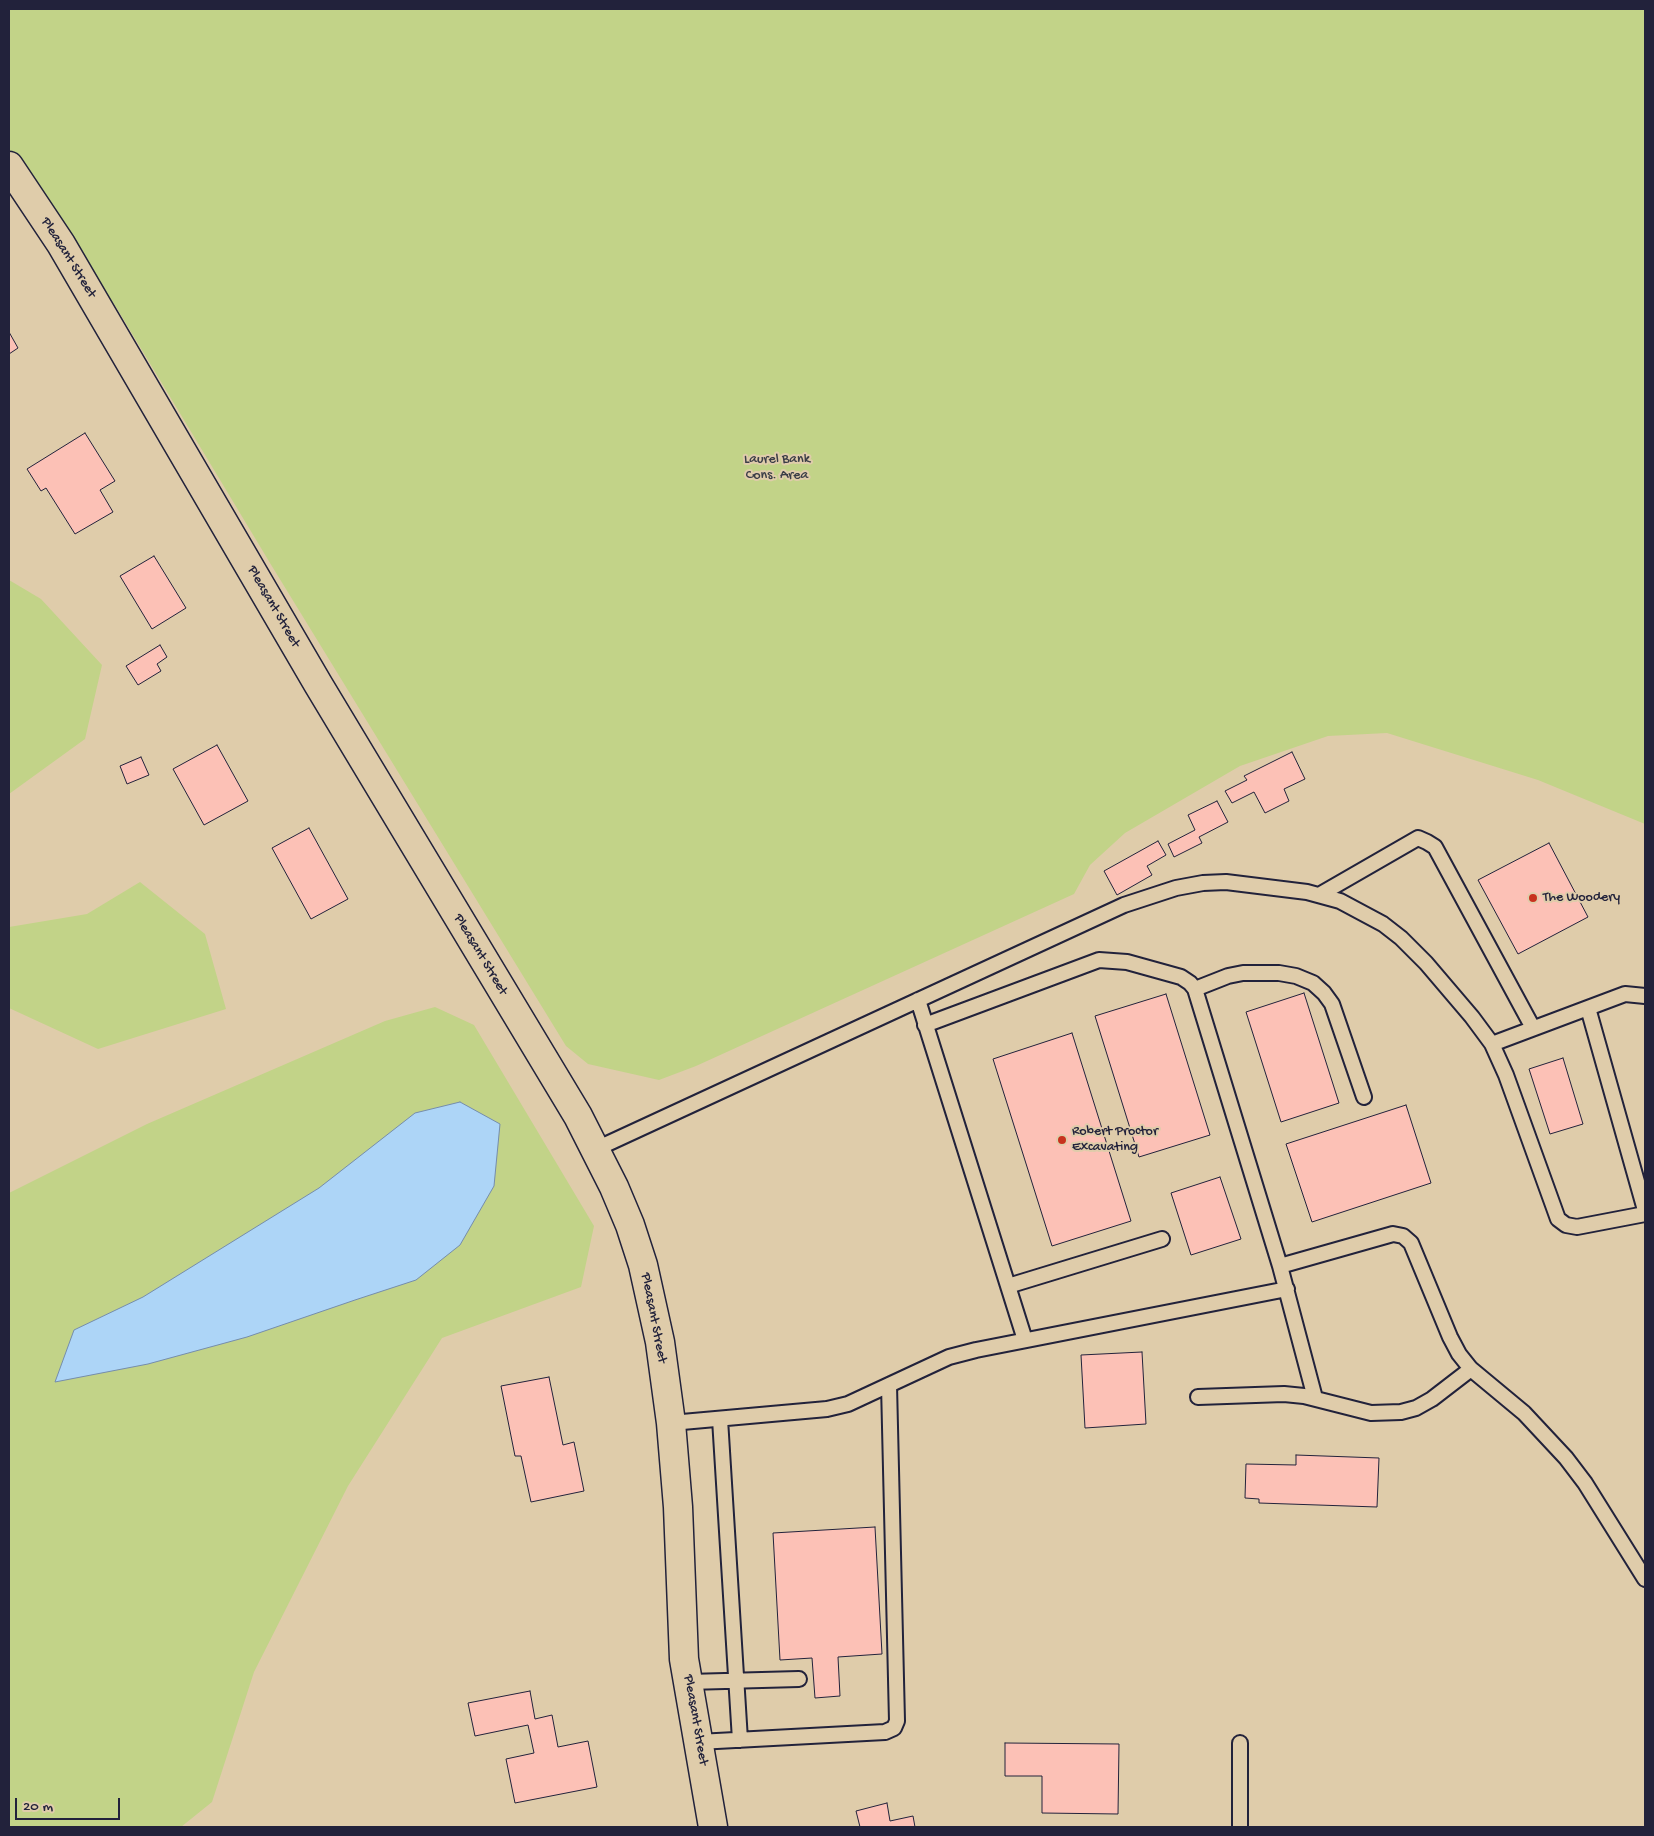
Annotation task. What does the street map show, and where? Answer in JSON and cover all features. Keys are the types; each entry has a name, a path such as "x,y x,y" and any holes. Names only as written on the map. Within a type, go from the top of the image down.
{"street":[{"name":"Pleasant Street","path":"9,166 61,244 318,684 578,1116 596,1149 627,1217 643,1265 660,1342 678,1507 681,1617 688,1682 713,1827"}],"lane":[{"path":"1319,895 1418,838 1427,842 1435,847 1533,1028"},
{"path":"596,1149 1124,905 1176,888 1203,883 1226,882 1288,889 1340,901 1383,924 1401,938 1432,970 1492,1044 1506,1075 1558,1219 1566,1225 1577,1227 1645,1214"},
{"path":"925,1025 1098,960 1111,959 1127,962 1181,977 1195,989 1287,1288 1315,1398"},
{"path":"1195,989 1243,972 1279,973 1296,976 1313,983 1332,1004 1364,1097"},
{"path":"1492,1044 1625,994 1645,996"},
{"path":"918,1000 1025,1340"},
{"path":"1588,1008 1645,1210"},
{"path":"1280,1266 1393,1234 1403,1236 1412,1243 1450,1337 1459,1354 1471,1369 1524,1413 1566,1458 1585,1483 1645,1579"},
{"path":"1008,1286 1162,1239"},
{"path":"670,1423 827,1409 848,1404 949,1357 1287,1288"},
{"path":"1198,1397 1284,1394 1315,1398 1371,1413 1401,1412 1416,1408 1432,1399 1471,1369"},
{"path":"698,1742 885,1732 894,1728 897,1720 889,1385"},
{"path":"720,1419 738,1681 740,1740"},
{"path":"688,1682 799,1680"},
{"path":"1240,1743 1240,1827"}],"green space":[{"name":"Laurel Bank Cons. Area","path":"9,9 1645,9 1645,824 1538,780 1387,733 1328,736 1240,766 1125,833 1090,865 1074,894 696,1066 659,1080 588,1064 566,1046 270,563 116,307 9,150"},
{"path":"9,580 41,599 102,665 85,739 9,794"},
{"path":"140,882 205,934 226,1009 98,1049 9,1008 9,927 87,914"},
{"path":"435,1007 474,1025 594,1226 581,1287 442,1338 348,1486 254,1672 212,1802 181,1827 9,1827 9,1193 147,1124 385,1021"}],"water":[{"path":"460,1102 500,1124 494,1186 460,1245 416,1280 247,1337 148,1364 55,1382 74,1330 143,1297 319,1188 415,1113"}],"building":[{"path":"9,332 18,348 9,354"},
{"path":"85,433 115,481 100,490 113,512 75,534 46,488 41,491 27,469"},
{"path":"154,556 186,608 152,629 120,576"},
{"path":"160,645 167,657 157,664 161,671 138,685 126,666"},
{"path":"217,745 248,801 204,825 173,769"},
{"path":"1292,752 1305,779 1284,789 1289,801 1265,813 1254,792 1232,803 1225,791 1247,780 1244,776"},
{"path":"141,757 149,775 127,784 120,766"},
{"path":"1217,801 1228,822 1199,837 1202,843 1174,857 1168,844 1195,830 1188,815"},
{"path":"309,828 348,899 311,919 272,848"},
{"path":"1158,841 1166,855 1147,866 1152,875 1117,895 1104,871"},
{"name":"The Woodery","path":"1549,843 1588,917 1518,954 1478,880"},
{"path":"1304,993 1339,1103 1281,1122 1246,1012"},
{"path":"1166,994 1210,1135 1139,1157 1095,1016"},
{"name":"Robert Proctor Excavating","path":"1072,1033 1131,1221 1052,1246 993,1059"},
{"path":"1563,1058 1583,1124 1550,1134 1529,1069"},
{"path":"1406,1105 1431,1183 1312,1222 1286,1144"},
{"path":"1220,1177 1241,1239 1191,1255 1171,1193"},
{"path":"1142,1352 1146,1424 1085,1428 1081,1355"},
{"path":"549,1377 563,1445 574,1442 584,1491 531,1502 521,1456 515,1456 501,1386"},
{"path":"1296,1455 1379,1458 1377,1507 1259,1503 1259,1499 1245,1498 1246,1464 1296,1465"},
{"path":"875,1527 882,1654 838,1657 840,1696 815,1698 812,1658 780,1660 773,1533"},
{"path":"530,1691 535,1719 552,1715 558,1747 588,1741 597,1787 515,1803 506,1759 534,1753 528,1725 475,1736 468,1703"},
{"path":"1005,1743 1119,1744 1118,1814 1042,1813 1042,1776 1005,1776"},
{"path":"887,1803 890,1821 913,1816 915,1827 860,1827 856,1811"}],"place":[{"name":"The Woodery","path":"1533,898"},
{"name":"Robert Proctor Excavating","path":"1062,1140"}]}
